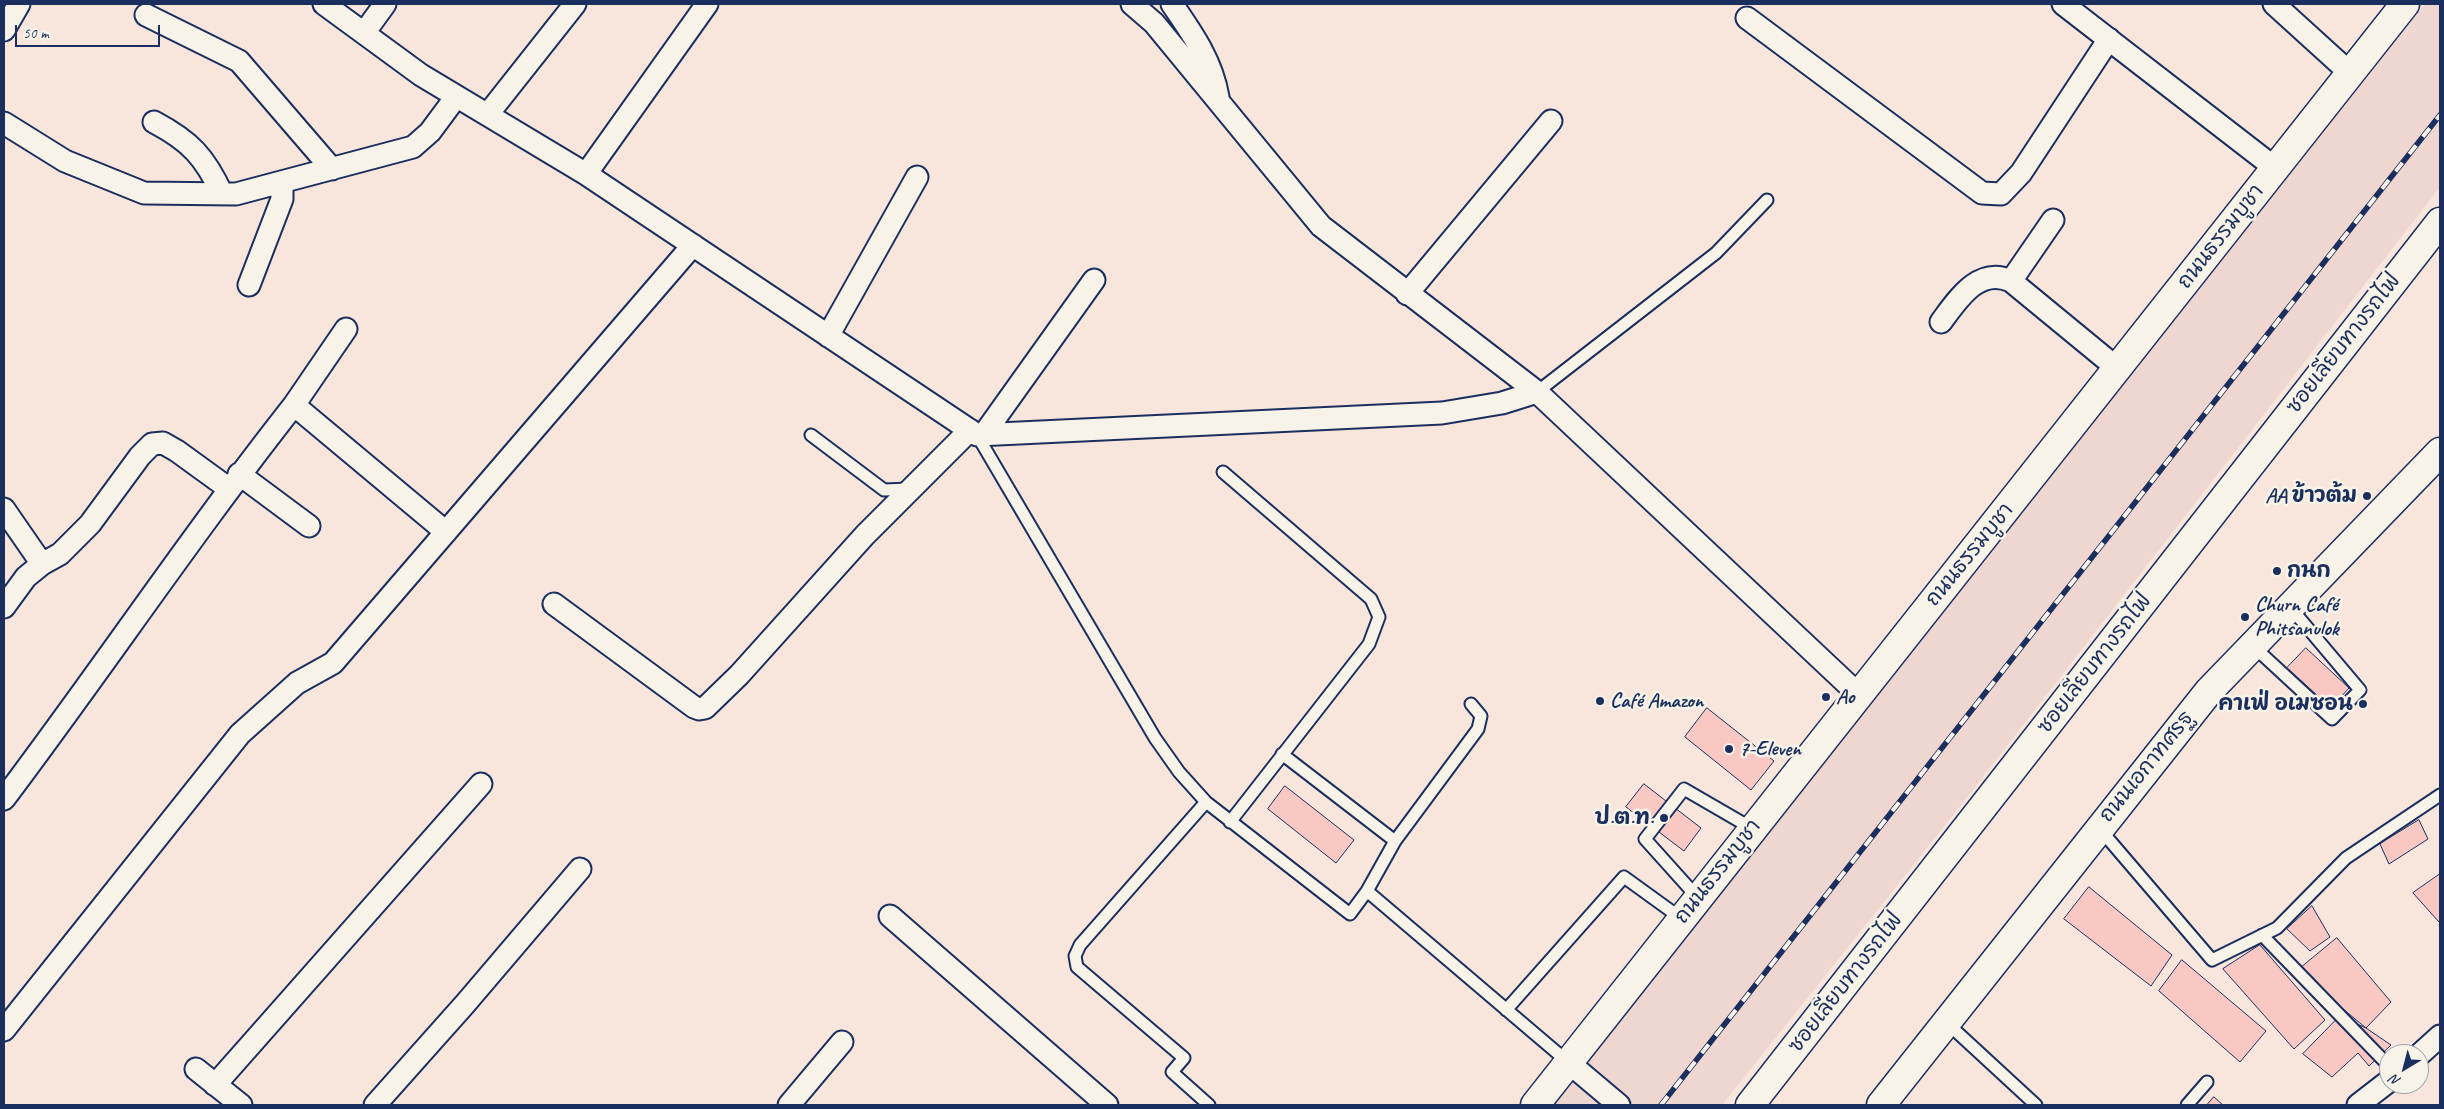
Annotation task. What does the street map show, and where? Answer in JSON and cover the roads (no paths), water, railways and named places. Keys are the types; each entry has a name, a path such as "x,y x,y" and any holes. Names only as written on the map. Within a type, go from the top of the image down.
{"main road":[{"name":"ถนนธรรมบูชา","path":"1535,1105 2405,4"},
{"name":"ซอยเลียบทางรถไฟ","path":"1750,1105 2440,222"},
{"name":"ถนนเอกาทศรฐ","path":"1881,1105 2209,691 2440,452"}],"street":[{"path":"4,30 19,4"},
{"path":"324,4 421,75 586,174 977,433 1442,413 1502,403 1537,392"},
{"path":"364,33 385,4"},
{"path":"488,114 575,4"},
{"path":"586,174 707,4"},
{"path":"1132,4 1154,23 1321,226 1407,294 1537,392 1859,695"},
{"path":"1172,4 1206,57 1215,79 1219,103"},
{"path":"2063,4 2275,168"},
{"path":"2274,4 2350,73"},
{"path":"146,15 239,61 332,169"},
{"path":"1748,18 1982,193 1992,195 2001,194 2021,173 2108,39"},
{"path":"4,123 65,161 144,193 236,194 413,147 430,132 456,97"},
{"path":"1407,294 1551,121"},
{"path":"154,122 176,133 198,152 211,170 222,194"},
{"path":"828,336 917,177"},
{"path":"249,285 282,199 282,182"},
{"path":"2011,281 2054,220"},
{"path":"4,1030 240,734 297,683 333,663 693,245"},
{"path":"1941,322 1962,293 1977,282 1996,276 2011,281 2118,369"},
{"path":"554,604 694,706 699,709 705,708 739,676 865,535 911,489 977,433 1094,280"},
{"path":"4,799 78,701 234,481 294,405 346,329"},
{"path":"294,405 446,532"},
{"path":"4,607 26,578 42,564 60,554 90,524 140,456 152,444 163,443 234,481 309,526"},
{"path":"4,509 42,564"},
{"path":"215,1084 481,784"},
{"path":"375,1105 465,1004 580,869"},
{"path":"890,916 1107,1105"},
{"path":"2429,1046 2440,1036"},
{"path":"789,1105 842,1042"},
{"path":"1568,1062 1619,1105"},
{"path":"196,1069 241,1105"},
{"path":"2358,1105 2379,1089"}],"lane":[{"path":"1537,392 1716,253 1767,200"},
{"path":"977,433 1155,738 1179,772 1206,802 1230,822 1350,914 1367,891 1395,841 1478,729 1482,722 1481,716 1472,704"},
{"path":"811,435 884,490 911,489"},
{"path":"1223,472 1371,599 1379,617 1369,644 1230,822"},
{"path":"2253,646 2332,719 2349,702 2360,690 2290,606"},
{"path":"1282,754 1395,841"},
{"path":"1690,909 1645,839 1684,790 1753,829"},
{"path":"2099,828 2212,960 2277,928 2346,858 2440,795"},
{"path":"1206,802 1080,945 1075,956 1078,967 1184,1058 1172,1072 1209,1105"},
{"path":"1506,1010 1624,877 1690,909"},
{"path":"1367,891 1568,1062"},
{"path":"2262,935 2379,1056"},
{"path":"1946,1022 2036,1105"},
{"path":"2187,1105 2208,1082"}],"railway":[{"path":"1661,1105 2440,115"}],"place":[{"name":"AA ข้าวต้ม","path":"2367,496"},
{"name":"กนก","path":"2277,571"},
{"name":"Churn Café Phitsanulok","path":"2245,617"},
{"name":"Ao","path":"1826,697"},
{"name":"Café Amazon","path":"1600,701"},
{"name":"คาเฟ่ อเมซอน","path":"2363,704"},
{"name":"7-Eleven","path":"1729,749"},
{"name":"ป.ต.ท.","path":"1664,818"}]}
